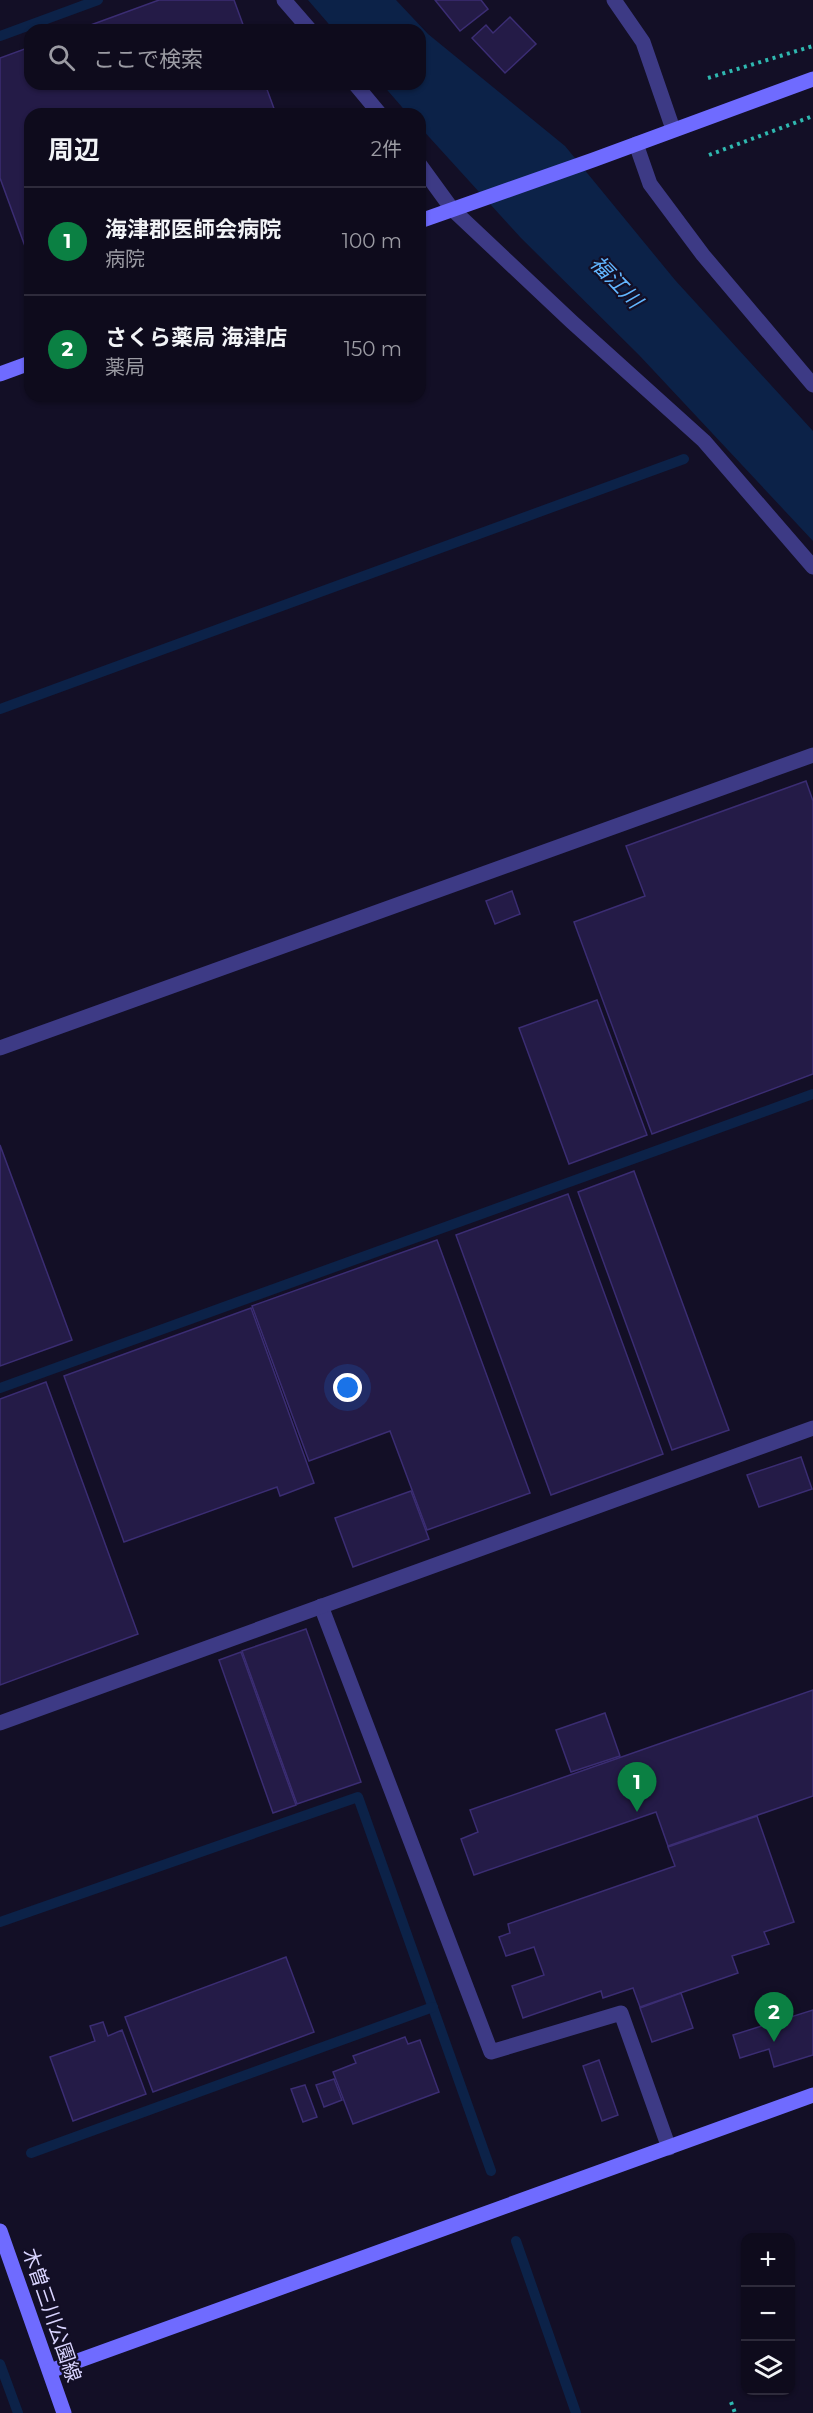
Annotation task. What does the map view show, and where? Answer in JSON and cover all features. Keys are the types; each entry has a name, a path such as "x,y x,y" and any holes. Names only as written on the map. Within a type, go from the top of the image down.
{"street":[{"path":"284,0 305,24"},
{"path":"614,0 643,42 673,129"},
{"path":"426,218 593,160 813,79"},
{"path":"360,90 375,108"},
{"path":"636,144 650,184 703,255 813,385"},
{"path":"426,173 452,209 572,322 704,441 813,567"},
{"path":"0,374 24,365"},
{"path":"0,1048 813,755"},
{"path":"0,1723 813,1428"},
{"path":"321,1606 491,2052 621,2013 669,2148"},
{"path":"50,2371 813,2095"},
{"name":"木曽三川公園線","path":"0,2231 64,2413"}],"path":[{"path":"708,78 813,46"},
{"path":"709,155 813,116"},
{"path":"731,2402 735,2413"}],"water":[{"path":"308,0 396,0 419,24 329,24"},
{"name":"福江川","path":"426,32 565,146 675,280 813,431 813,541 639,355 521,238 426,134 426,108 403,108 387,90 426,90"}],"building":[{"path":"159,0 234,0 243,24 93,24"},
{"path":"435,0 481,0 488,9 460,31"},
{"path":"510,17 536,44 505,73 472,38 486,25 493,33"},
{"path":"24,49 24,90 267,90 274,108 24,108 24,244 0,178 0,58"},
{"path":"806,781 813,801 813,1074 652,1134 574,922 645,896 626,846"},
{"path":"512,891 520,914 495,924 486,901"},
{"path":"597,1000 647,1135 569,1164 519,1028"},
{"path":"0,1145 72,1340 0,1366"},
{"path":"634,1171 729,1430 672,1450 578,1192"},
{"path":"568,1194 663,1454 551,1495 456,1235"},
{"path":"437,1240 530,1493 427,1530 390,1431 309,1461 252,1306"},
{"path":"251,1308 314,1483 280,1496 277,1487 124,1542 64,1376"},
{"path":"46,1382 138,1634 0,1685 0,1399"},
{"path":"801,1457 812,1489 759,1507 747,1475"},
{"path":"411,1491 429,1539 353,1567 335,1518"},
{"path":"306,1629 361,1782 297,1804 242,1651"},
{"path":"241,1652 296,1805 273,1813 219,1660"},
{"path":"813,1690 813,1796 668,1846 656,1812 474,1875 461,1839 478,1832 470,1810"},
{"path":"605,1713 620,1756 571,1772 556,1730"},
{"path":"757,1816 794,1922 764,1932 769,1944 732,1956 738,1973 640,2007 633,1988 603,1998 601,1991 523,2018 512,1986 544,1975 534,1947 506,1956 499,1937 510,1933 508,1924 675,1866 668,1847"},
{"path":"286,1957 314,2032 153,2092 125,2017"},
{"path":"681,1993 693,2028 652,2042 640,2008"},
{"path":"813,2010 813,2055 774,2067 769,2049 740,2058 733,2035"},
{"path":"103,2022 108,2036 122,2030 146,2094 73,2121 50,2057 95,2041 90,2026"},
{"path":"405,2037 408,2044 420,2040 439,2092 353,2124 333,2072 356,2063 353,2056"},
{"path":"599,2060 618,2115 602,2121 583,2066"},
{"path":"334,2079 342,2100 324,2107 316,2085"},
{"path":"305,2085 317,2117 303,2122 291,2089"}],"waterway":[{"path":"33,24 98,0"},
{"path":"0,36 24,27"},
{"path":"0,709 684,459"},
{"path":"0,1388 813,1094"},
{"path":"0,1922 358,1797 491,2171"},
{"path":"31,2153 433,2007"},
{"path":"516,2241 576,2413"},
{"path":"0,2364 18,2413"}],"place":[{"name":"海津郡医師会病院","path":"637,1812"},
{"name":"さくら薬局 海津店","path":"774,2042"}]}
